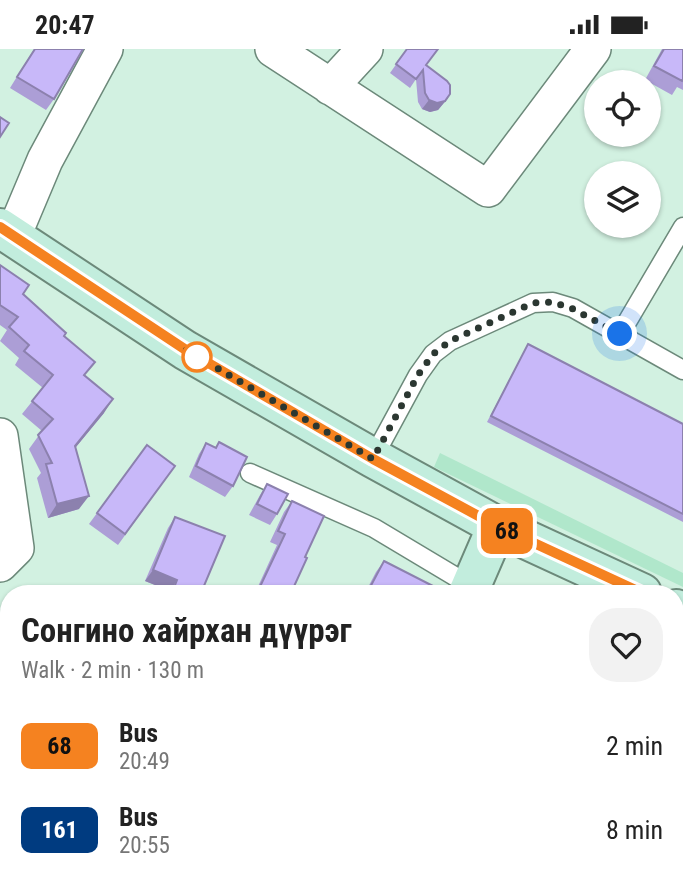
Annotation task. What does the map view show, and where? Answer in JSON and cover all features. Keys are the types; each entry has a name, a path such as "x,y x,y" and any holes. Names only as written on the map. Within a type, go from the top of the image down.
{"main road":[{"path":"6,232 186,350 373,459 497,526 625,585"},
{"path":"472,585 497,526"}],"street":[{"path":"6,232 105,49"},
{"path":"273,49 488,189 593,49"},
{"path":"330,87 366,49"},
{"path":"0,436 16,548 0,564"}],"lane":[{"path":"620,334 683,227"},
{"path":"373,459 418,375 433,354 450,341 533,303 553,302 573,309 683,370"},
{"path":"250,473 374,528 462,585"}],"green space":[{"path":"440,453 683,573 683,585 679,585 434,467"}],"building":[{"path":"35,49 83,49 54,99 17,77"},
{"path":"407,49 438,49 426,65 450,85 450,94 445,101 437,103 429,100 425,93 423,70 416,79 396,64"},
{"path":"664,49 683,49 682,81 654,66"},
{"path":"0,117 9,123 0,137"},
{"path":"0,265 29,285 23,294 66,333 64,336 95,362 84,375 113,399 75,446 89,496 57,504 46,464 52,463 38,435 53,419 32,401 53,375 24,351 29,345 9,327 18,317 0,305"},
{"path":"528,344 683,424 683,514 491,416"},
{"path":"219,442 247,457 233,486 196,466 206,443 216,448"},
{"path":"147,445 175,466 125,534 97,513"},
{"path":"267,484 288,494 277,514 257,504"},
{"path":"292,501 324,516 295,585 261,585 285,534 278,531"},
{"path":"175,517 225,536 204,585 175,585 177,580 153,570"},
{"path":"384,561 431,585 371,585"}],"bus line":[{"name":"68","path":"0,227 186,350 373,459 497,526 625,585"}],"route":[{"path":"197,357 186,350 373,459 418,375 433,354 450,341 533,303 553,302 573,309 620,334"}]}
